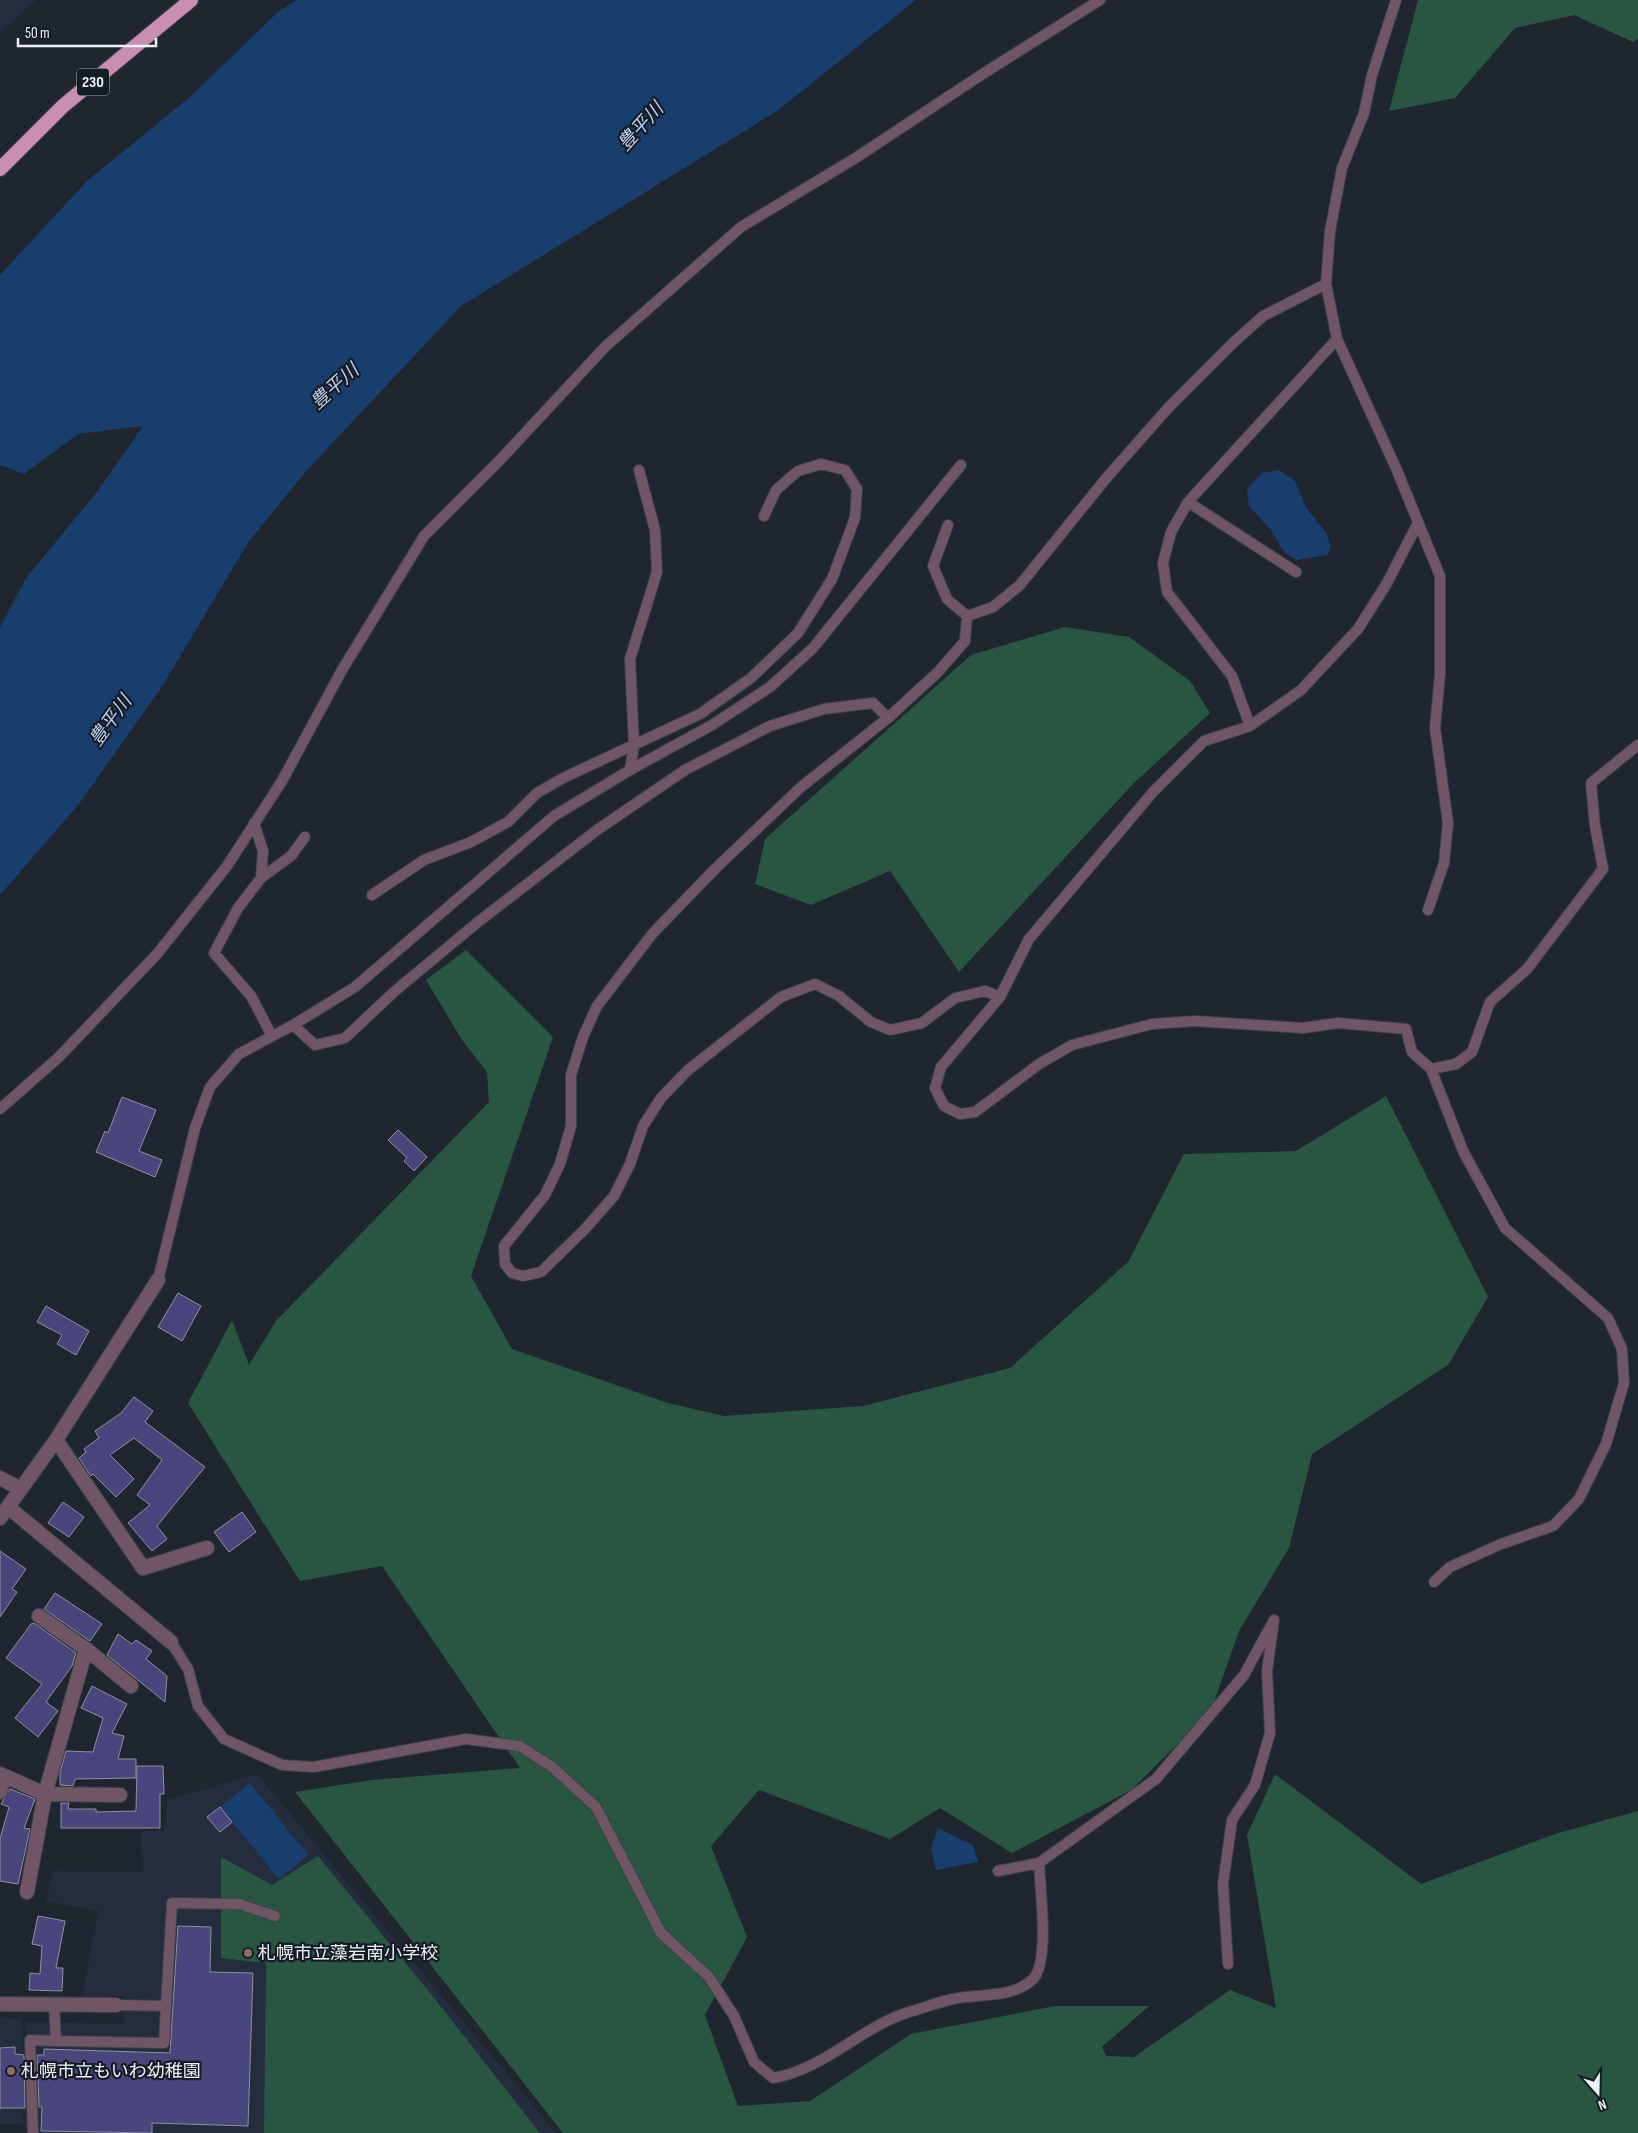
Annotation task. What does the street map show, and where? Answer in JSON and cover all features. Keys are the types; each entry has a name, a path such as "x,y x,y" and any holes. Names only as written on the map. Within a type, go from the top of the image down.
{"highway":[{"name":"230","path":"0,169 63,106 191,0"}],"street":[{"path":"158,1280 56,1440 4,1513 171,1642"},
{"path":"56,1440 143,1568 207,1548"},
{"path":"0,1478 21,1489"},
{"path":"39,1616 86,1649 131,1686"},
{"path":"27,1892 45,1794 86,1649"},
{"path":"0,1792 2,1775 45,1794 120,1795"},
{"path":"0,2004 116,2005"}],"lane":[{"path":"0,1109 59,1057 156,954 227,866 282,781 342,670 424,536 499,461 606,346 741,227 854,160 980,75 1100,0"},
{"path":"1396,0 1372,75 1364,113 1342,168 1330,230 1326,284 1337,339 1363,393 1440,576 1440,674 1435,728 1448,823 1444,863 1428,910"},
{"path":"966,616 993,607 1019,586 1069,522 1156,421 1262,316 1326,284"},
{"path":"1250,726 1232,676 1167,592 1164,563 1171,532 1188,502 1337,339"},
{"path":"372,895 424,860 471,842 508,822 536,793 634,744 700,714 751,678 798,633 832,579 855,518 856,489 845,470 821,464 798,471 776,490 764,516"},
{"path":"158,1280 191,1146 210,1087 239,1054 293,1025 355,987 554,816 630,770 712,726 762,693 813,648 961,465"},
{"path":"630,770 634,744 630,659 657,572 655,530 639,470"},
{"path":"1188,502 1296,572"},
{"path":"1418,523 1388,584 1358,629 1301,690 1250,726 1204,741 1153,792 1029,940 1000,997 941,1067 935,1088 944,1106 960,1114 975,1112 1039,1064 1072,1045 1152,1024 1194,1021 1303,1028 1338,1023 1406,1029 1412,1052 1431,1068 1463,1151 1505,1228 1608,1318 1622,1349 1624,1383 1606,1444 1579,1499 1553,1526 1501,1544 1450,1567 1434,1582"},
{"path":"948,525 933,566 947,599 966,616"},
{"path":"966,616 965,641 938,672 888,718 801,787 716,868 653,933 597,1006 582,1037 571,1075 571,1126 560,1164 545,1194 504,1246 505,1264 512,1273 523,1276 541,1272 585,1229 614,1196 630,1164 643,1126 661,1098 688,1070 781,997 815,984 839,996 871,1022 890,1030 922,1024 955,998 985,991 1000,997"},
{"path":"293,1025 315,1045 345,1038 395,991 478,922 596,830 685,770 770,726 824,709 873,703 888,718"},
{"path":"1431,1068 1456,1064 1472,1052 1490,1002 1527,970 1603,869 1590,783 1638,745"},
{"path":"254,823 262,852 261,878"},
{"path":"272,1036 251,996 214,953 238,908 261,878 291,856 305,837"},
{"path":"998,1871 1039,1863 1156,1779 1244,1675 1274,1620 1267,1671 1270,1733 1255,1785 1232,1820 1223,1884 1228,1964"},
{"path":"171,1642 188,1669 198,1706 224,1739 282,1765 314,1766 466,1739 520,1746 551,1766 596,1807 661,1933 709,1977 734,2016 754,2062 773,2078 794,2074 904,2014 953,1999 1014,1991 1034,1978 1043,1958 1039,1863"},
{"path":"33,2133 30,2040 164,2043 172,1903 238,1904 275,1916"},
{"path":"54,2005 56,2041"},
{"path":"116,2005 166,2006"}],"shaded area":[{"path":"0,0 36,0 0,33"},
{"name":"札幌市立藻岩南小学校","path":"257,1774 556,2133 25,2133 26,2022 124,2024 124,1996 82,1996 98,1911 46,1901 53,1871 142,1872 141,1831 164,1831 167,1800"},
{"name":"札幌市立もいわ幼稚園","path":"0,2018 22,2019 23,2124 0,2124"}],"green space":[{"path":"1418,0 1638,0 1638,39 1633,42 1574,15 1515,28 1455,98 1389,111"},
{"path":"1065,627 1129,637 1190,681 1210,713 1133,784 959,972 890,871 811,905 755,884 765,839 971,655"},
{"path":"466,950 553,1037 471,1276 512,1349 668,1403 724,1416 863,1406 1010,1368 1128,1262 1184,1154 1296,1151 1386,1096 1488,1297 1448,1365 1312,1454 1289,1548 1239,1631 1211,1711 1131,1790 1012,1853 940,1808 890,1839 759,1790 711,1846 747,1937 705,2015 738,2106 810,2101 911,2034 1055,2006 1149,2006 1102,2047 1106,2056 1134,2057 1230,1990 1276,2008 1247,1835 1275,1774 1421,1884 1555,1834 1638,1811 1638,2133 563,2133 295,1792 372,1780 520,1768 382,1566 300,1581 188,1403 232,1320 249,1365 276,1321 489,1102 487,1072 462,1040 426,980"},
{"path":"318,1856 431,1994 540,2133 264,2133 266,1963 221,1958 221,1857 272,1885"}],"water":[{"name":"豊平川","path":"297,0 916,0 777,111 461,306 308,469 249,541 163,685 79,804 0,895 0,627 26,578 97,492 143,426 78,434 24,474 0,465 0,275 87,181 190,97 278,12"},
{"path":"1279,470 1295,481 1307,509 1326,533 1331,546 1328,555 1296,560 1283,551 1271,530 1249,506 1247,489 1262,473"},
{"path":"250,1783 308,1855 279,1879 220,1807"},
{"path":"938,1828 973,1845 978,1862 936,1870 931,1848"}],"building":[{"path":"122,1097 156,1110 139,1151 162,1160 155,1177 96,1152 105,1131 108,1133"},
{"path":"398,1130 427,1157 414,1171 404,1161 407,1158 388,1140"},
{"path":"178,1293 201,1306 182,1341 158,1327"},
{"path":"46,1306 89,1331 76,1355 57,1344 62,1335 37,1322"},
{"path":"134,1397 153,1411 145,1422 205,1467 157,1526 167,1539 152,1551 128,1523 150,1505 137,1495 162,1460 134,1438 110,1455 134,1479 116,1497 93,1474 91,1476 79,1458 86,1452 84,1449 99,1438 95,1431 121,1413"},
{"path":"63,1502 84,1517 69,1537 48,1523"},
{"path":"242,1512 256,1532 229,1552 214,1532"},
{"path":"0,1551 26,1569 12,1589 17,1592 0,1617"},
{"path":"55,1593 102,1624 90,1641 44,1609"},
{"path":"34,1623 76,1653 72,1666 46,1702 58,1711 38,1737 15,1718 42,1684 6,1658 31,1624"},
{"path":"118,1634 132,1644 136,1640 152,1651 146,1659 167,1676 165,1702 107,1655"},
{"path":"92,1686 127,1704 112,1733 124,1736 118,1759 136,1759 136,1778 75,1779 73,1786 60,1785 60,1772 66,1751 93,1752 103,1718 81,1708"},
{"path":"137,1766 163,1766 164,1794 160,1794 160,1828 61,1828 61,1803 69,1803 68,1809 96,1809 96,1812 136,1811"},
{"path":"10,1789 35,1799 24,1828 30,1829 18,1884 0,1881 0,1839 9,1807 1,1804"},
{"path":"220,1807 232,1822 220,1832 207,1817"},
{"path":"38,1916 65,1921 56,1968 63,1968 62,1991 29,1990 30,1973 40,1974 42,1946 32,1944"},
{"path":"178,1926 211,1927 210,1972 253,1973 248,2126 152,2123 152,2133 41,2131 42,2107 39,2107 37,2055 44,2055 44,2049 170,2053"},
{"path":"15,2047 15,2054 24,2055 25,2108 0,2108 0,2048"}],"place":[{"name":"札幌市立藻岩南小学校","path":"248,1953"},
{"name":"札幌市立もいわ幼稚園","path":"11,2071"}]}
